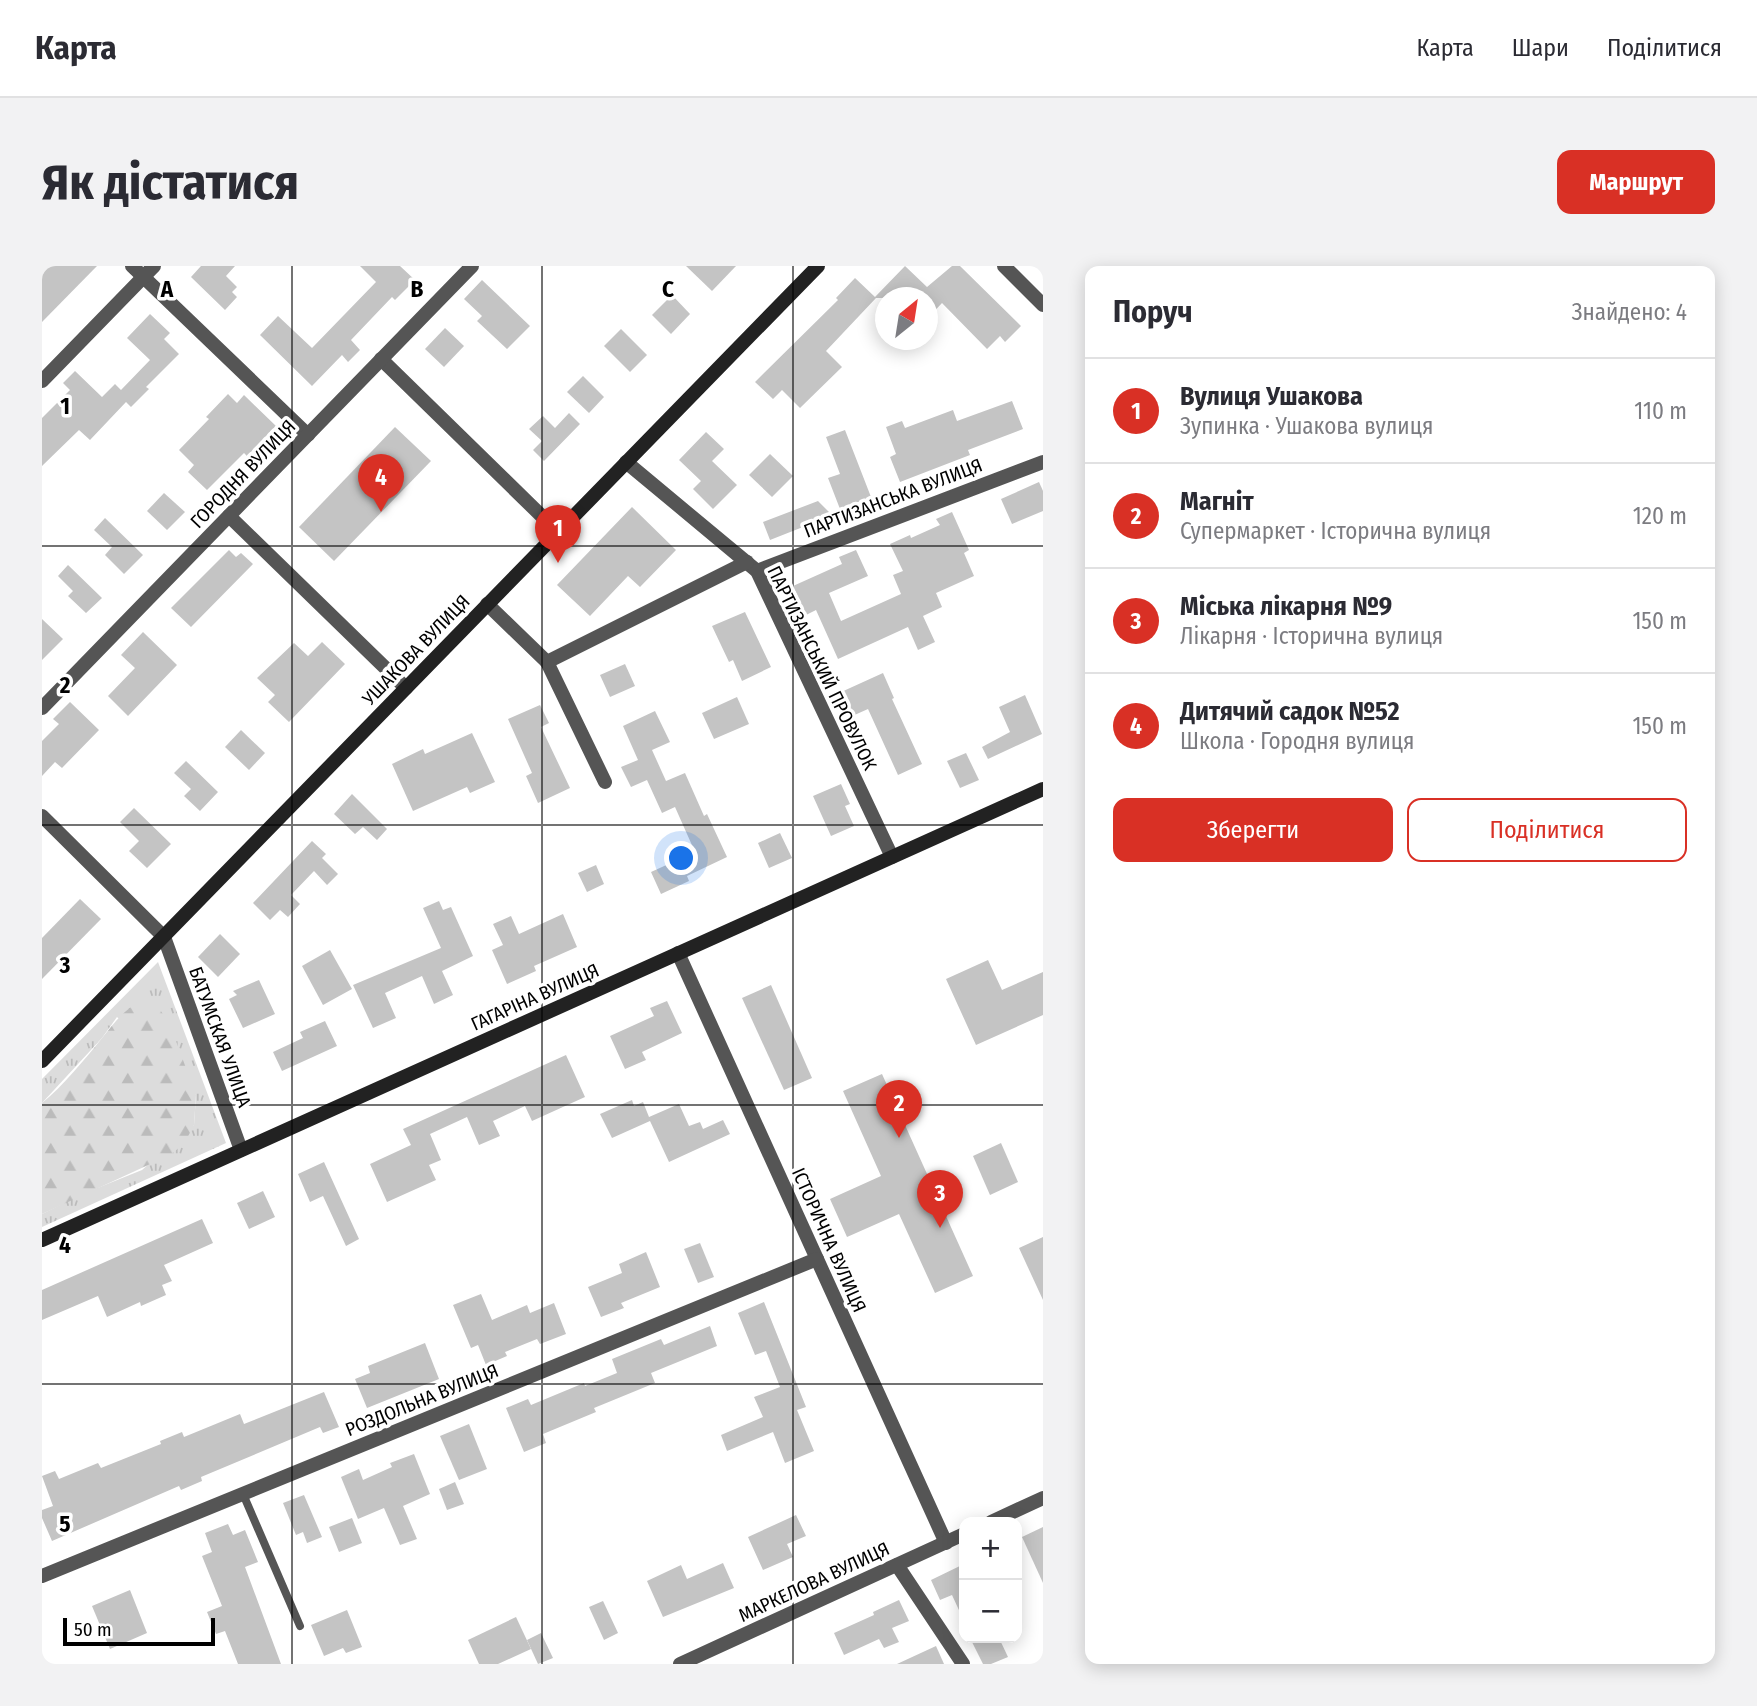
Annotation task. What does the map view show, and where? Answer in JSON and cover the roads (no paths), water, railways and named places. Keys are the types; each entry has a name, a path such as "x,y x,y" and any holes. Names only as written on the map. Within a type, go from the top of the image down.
{"street":[{"path":"132,266 149,271 308,435"},
{"name":"ГОРОДНЯ ВУЛИЦЯ","path":"42,708 472,266"},
{"name":"УШАКОВА ВУЛИЦЯ","path":"42,1061 818,266"},
{"path":"1004,266 1043,305"},
{"path":"42,381 149,271"},
{"path":"381,359 558,532"},
{"name":"ПАРТИЗАНСЬКА ВУЛИЦЯ","path":"547,662 752,566 1043,462"},
{"name":"ПАРТИЗАНСЬКИЙ ПРОВУЛОК","path":"626,463 752,566 892,857"},
{"path":"229,516 406,688"},
{"path":"488,604 547,662 605,782"},
{"name":"ГАГАРІНА ВУЛИЦЯ","path":"42,1240 1043,789"},
{"path":"42,816 163,937"},
{"name":"БАТУМСКАЯ УЛИЦА","path":"163,937 241,1150"},
{"name":"ІСТОРИЧНА ВУЛИЦЯ","path":"678,953 946,1543"},
{"name":"РОЗДОЛЬНА ВУЛИЦЯ","path":"42,1576 817,1259"},
{"path":"1002,1517 1043,1498"},
{"name":"МАРКЕЛОВА ВУЛИЦЯ","path":"680,1664 959,1536"},
{"path":"897,1565 963,1664"}],"lane":[{"path":"243,1494 300,1626"}],"place":[{"name":"Дитячий садок №52","path":"381,512"},
{"name":"Вулиця Ушакова","path":"558,563"},
{"name":"Магніт","path":"899,1138"},
{"name":"Міська лікарня №9","path":"940,1228"}]}
